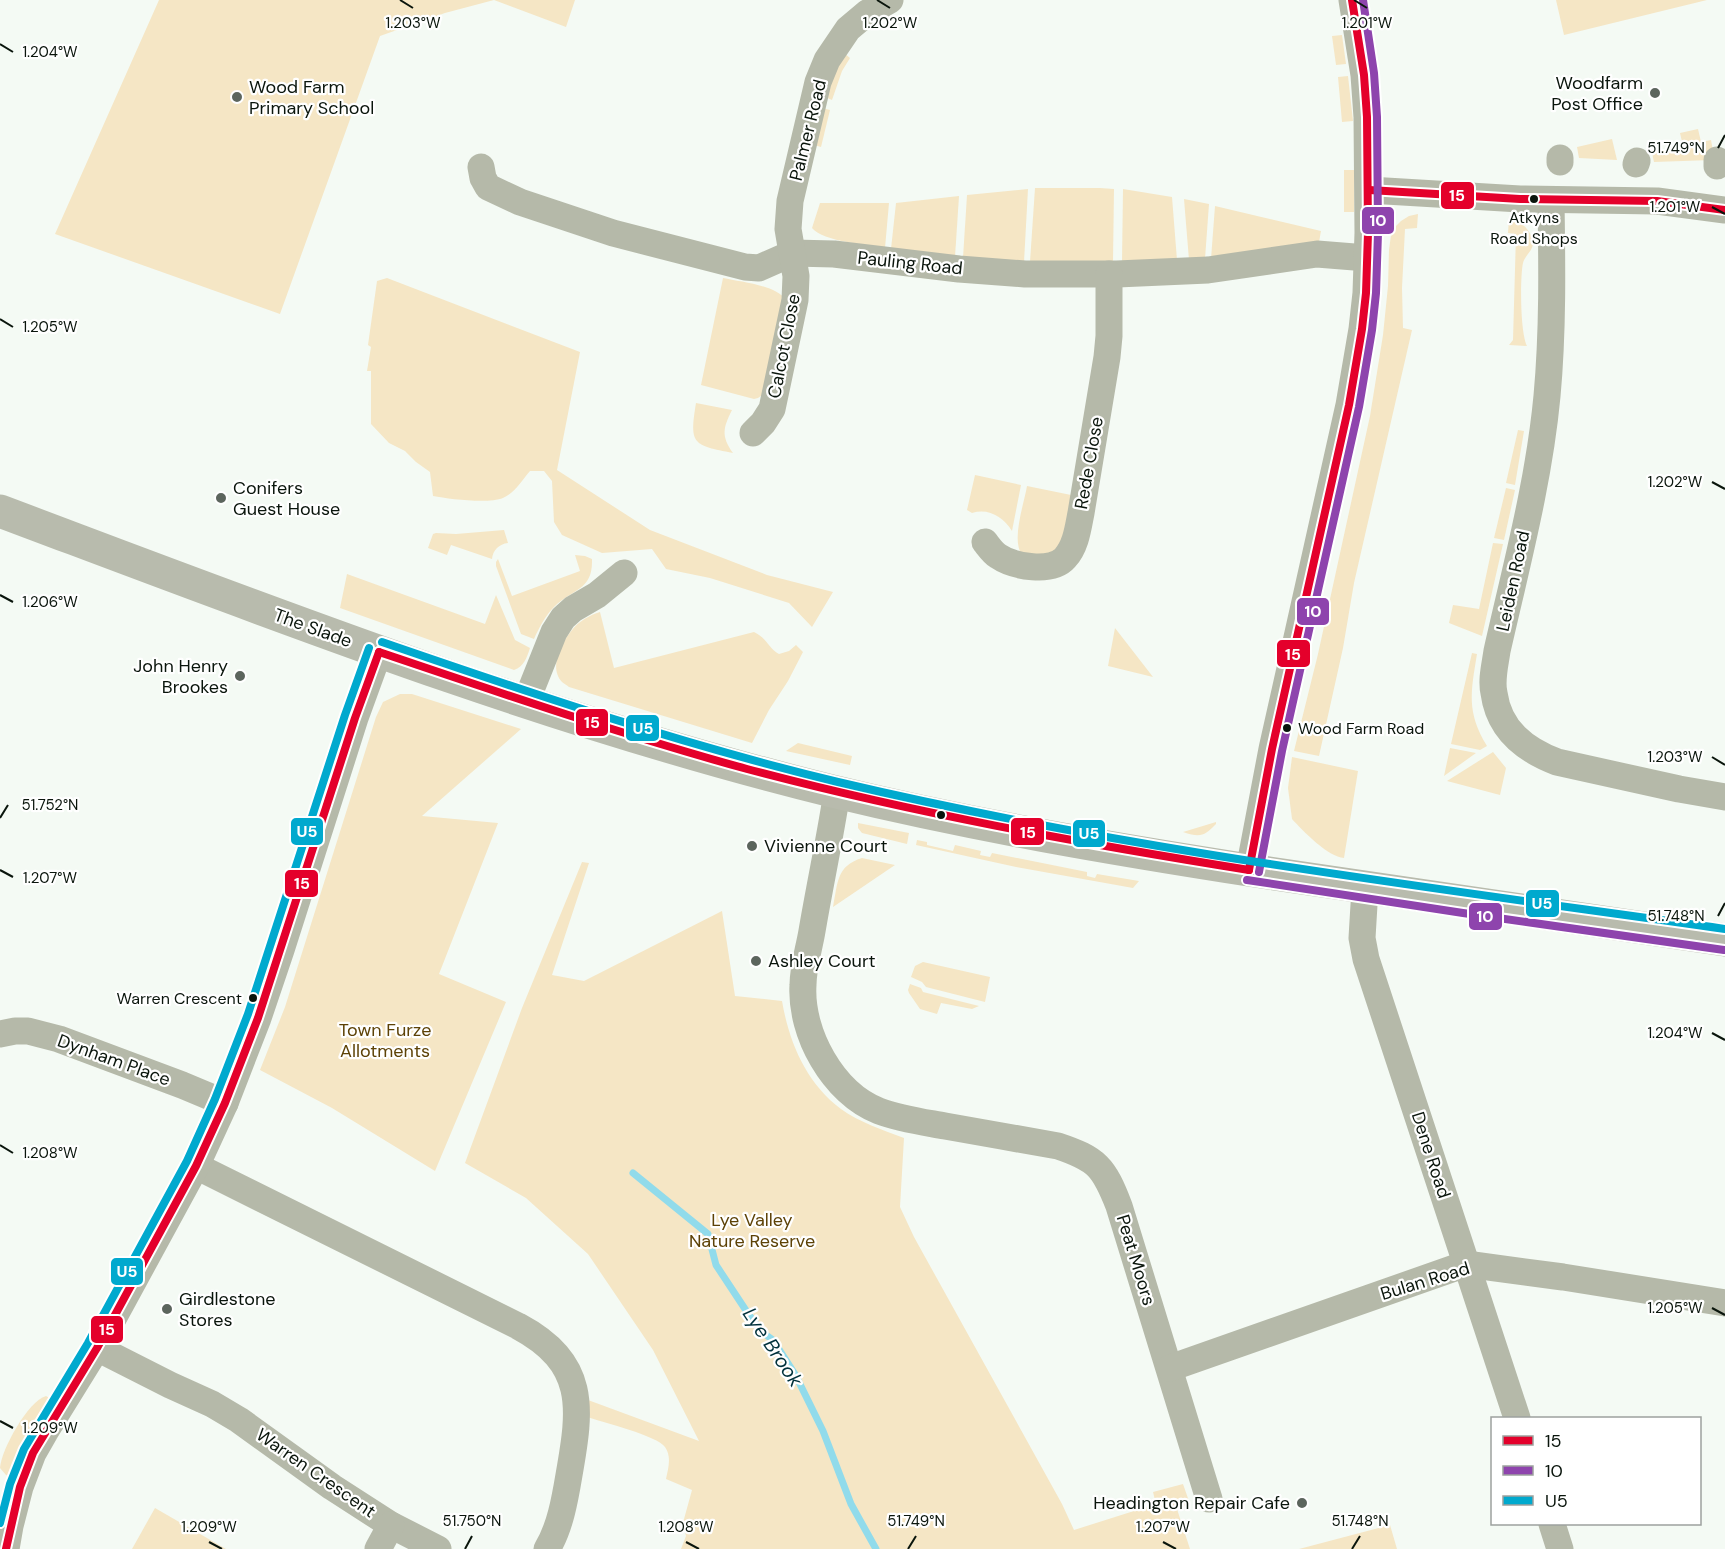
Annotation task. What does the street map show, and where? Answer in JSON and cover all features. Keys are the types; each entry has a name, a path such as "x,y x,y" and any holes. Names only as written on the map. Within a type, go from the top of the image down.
{"main road":[{"name":"The Slade","path":"0,512 379,652 526,702 757,771 837,792 1106,847 1365,888 1725,939"}],"street":[{"name":"Palmer Road","path":"793,253 788,229 790,201 818,82 827,60 848,29 867,13 890,0"},
{"path":"1249,870 1272,749 1349,405 1362,329 1368,258 1367,117 1364,75 1352,0"},
{"name":"Pauling Road","path":"482,167 483,178 488,187 551,213 634,239 745,267 759,268 793,253 834,254 959,269 1025,274 1109,274 1208,270 1317,254 1368,258"},
{"path":"1369,190 1551,200 1657,201 1725,210"},
{"name":"Leiden Road","path":"1551,200 1551,297 1547,396 1538,464 1497,651 1493,678 1494,694 1502,720 1510,733 1529,749 1543,756 1557,762 1725,797"},
{"name":"Calcot Close","path":"753,433 772,409 795,300 796,276 793,253"},
{"name":"Rede Close","path":"985,543 998,556 1006,560 1037,567 1056,565 1071,549 1081,513 1107,357 1109,274"},
{"path":"526,702 554,632 563,618 624,573"},
{"path":"6,1549 20,1487 33,1454 97,1348 196,1166 225,1103 258,1018 355,718 379,652"},
{"name":"Peat Moors","path":"837,792 802,985 806,1017 818,1052 830,1071 845,1088 876,1110 908,1119 1058,1146 1082,1154 1095,1163 1109,1181 1119,1206 1209,1499"},
{"name":"Dene Road","path":"1365,888 1362,938 1366,959 1516,1417"},
{"name":"Dynham Place","path":"0,1034 28,1031 52,1037 225,1103"},
{"path":"196,1166 518,1326 543,1341 552,1350 563,1363 571,1379 577,1416 568,1483 557,1526 547,1549"},
{"name":"Bulan Road","path":"1170,1368 1466,1264 1563,1277 1725,1304"},
{"name":"Warren Crescent","path":"97,1348 212,1404 239,1420 332,1487 391,1525 438,1549"},
{"path":"378,1549 391,1525"},
{"path":"1552,1525 1560,1549"}],"green space":[{"name":"Wood Farm Primary School","path":"159,0 494,0 445,13 380,36 280,314 55,234"},
{"path":"494,0 575,0 566,27"},
{"path":"1556,0 1707,0 1564,35"},
{"path":"1342,35 1346,64 1336,65 1332,36"},
{"path":"844,53 850,58 842,71 832,100 825,97"},
{"path":"1348,76 1353,121 1342,122 1338,77"},
{"path":"822,108 830,110 821,147 814,145"},
{"path":"1698,129 1701,142 1711,140 1712,160 1654,162 1652,153 1683,146 1680,133"},
{"path":"1612,139 1617,160 1579,158 1577,147"},
{"path":"1344,170 1354,170 1354,212 1344,212"},
{"path":"1035,188 1114,189 1113,262 1030,262"},
{"path":"1028,189 1024,262 963,258 967,195"},
{"path":"1123,189 1172,197 1177,260 1122,262"},
{"path":"959,196 955,257 891,249 896,203"},
{"path":"1184,199 1209,204 1205,259 1189,260"},
{"path":"820,203 889,203 885,248 846,242 818,233 812,228"},
{"path":"1215,206 1321,231 1319,242 1211,259"},
{"path":"1418,214 1417,228 1405,229 1402,288 1403,328 1412,330 1354,583 1343,648 1319,756 1294,751 1318,654 1370,416 1383,335 1391,235 1401,221"},
{"path":"1509,219 1525,226 1533,243 1523,263 1521,280 1522,318 1527,346 1509,345 1513,340 1516,234 1508,233"},
{"path":"387,278 580,352 557,470 650,530 767,575 833,592 812,627 789,603 710,578 666,569 652,549 602,553 562,535 554,522 552,481 544,471 530,471 511,493 496,500 433,496 430,472 405,451 389,443 371,424 371,371 367,371 371,347 368,345 377,281"},
{"path":"723,278 766,288 786,300 765,393 758,398 754,399 701,385"},
{"path":"696,403 732,410 727,422 725,437 733,453 709,448 697,441 693,427"},
{"path":"1518,430 1524,431 1515,485 1506,483"},
{"path":"975,475 1021,485 1012,531 995,515 984,512 972,513 967,510"},
{"path":"1027,486 1076,496 1058,554 1022,555 1019,548 1018,531"},
{"path":"1506,488 1515,490 1504,540 1494,538"},
{"path":"504,530 508,543 497,548 492,559 451,545 447,555 428,548 433,534 436,533 456,534"},
{"path":"1493,543 1503,544 1482,636 1449,623 1453,605 1479,609"},
{"path":"575,555 592,559 589,577 585,583 551,611 542,622 534,639 521,634 496,566 498,559 512,596 580,571"},
{"path":"347,574 485,624 496,595 515,640 530,648 526,658 520,667 514,670 340,608"},
{"path":"600,612 614,668 754,632 779,654 789,651 796,645 803,652 752,743 569,687 563,683 558,676 556,662 564,641 578,624"},
{"path":"1115,628 1153,677 1108,666"},
{"path":"1472,653 1477,654 1472,690 1473,712 1480,734 1487,746 1480,750 1451,744"},
{"name":"Town Furze Allotments","path":"400,694 412,694 521,729 422,816 498,823 439,974 506,1002 435,1171 332,1108 260,1070 285,1007 376,717 383,702"},
{"path":"798,743 852,756 850,765 786,751"},
{"path":"1450,748 1476,753 1444,776"},
{"path":"1493,752 1506,768 1500,795 1447,781"},
{"path":"1292,757 1358,771 1344,858 1323,848 1292,819 1288,788"},
{"path":"1216,822 1202,835 1183,832"},
{"path":"858,823 909,833 907,844 862,833 858,828"},
{"path":"917,840 927,842 927,845 953,851 955,845 981,851 980,855 990,857 992,853 1087,872 1087,876 1095,878 1097,874 1139,881 1133,888 1016,867 916,845"},
{"path":"862,858 895,865 833,907 840,876 853,861"},
{"name":"Lye Valley Nature Reserve","path":"582,862 589,863 552,975 584,981 722,911 735,996 782,1001 789,1032 801,1061 818,1087 848,1114 904,1138 900,1207 914,1237 1062,1504 1074,1530 1156,1504 1153,1492 1183,1484 1190,1504 1177,1509 1190,1549 681,1549 686,1536 681,1530 692,1490 666,1479 669,1459 665,1447 652,1438 587,1417 588,1400 699,1441 653,1350 588,1254 526,1198 465,1163 522,1008"},
{"path":"923,962 990,977 985,1002 926,987 922,982 911,977 915,966"},
{"path":"910,984 921,988 923,992 979,1006 972,1009 941,1003 937,1014 920,1009 909,993"},
{"path":"46,1396 51,1399 10,1477 0,1468 5,1450 24,1416 31,1407"},
{"path":"155,1508 226,1549 132,1549"},
{"path":"1390,1525 1397,1549 1299,1549"}],"waterway":[{"name":"Lye Brook","path":"633,1173 708,1234 716,1265 749,1315 762,1332 773,1340 796,1376 823,1431 851,1504 876,1549"}],"transit line":[{"name":"15","path":"1249,870 1272,749 1349,405 1362,329 1368,233 1367,117 1364,75 1352,0"},
{"name":"10","path":"1259,872 1282,751 1359,407 1372,330 1378,233 1377,117 1374,73 1363,0"},
{"name":"15","path":"1369,190 1520,199 1657,201 1725,210"},
{"name":"U5","path":"382,642 552,699 723,752 838,782 948,806 1058,828 1280,866 1725,929"},
{"name":"U5","path":"0,1523 10,1484 24,1449 88,1343 187,1161 215,1099 248,1014 369,648"},
{"name":"15","path":"379,652 654,742 809,785 996,826 1249,870"},
{"name":"15","path":"6,1549 20,1487 33,1453 97,1348 196,1166 225,1103 258,1018 355,718 379,652"},
{"name":"10","path":"1247,880 1724,950"}],"place":[{"name":"Woodfarm Post Office","path":"1655,93"},
{"name":"Wood Farm Primary School","path":"237,97"},
{"name":"Atkyns Road Shops","path":"1534,199"},
{"name":"Conifers Guest House","path":"221,498"},
{"name":"John Henry Brookes","path":"240,676"},
{"name":"Wood Farm Road","path":"1287,728"},
{"name":"Vivienne Court","path":"752,846"},
{"name":"Ashley Court","path":"756,961"},
{"name":"Warren Crescent","path":"253,998"},
{"name":"Girdlestone Stores","path":"167,1309"},
{"name":"Headington Repair Cafe","path":"1302,1503"}]}
